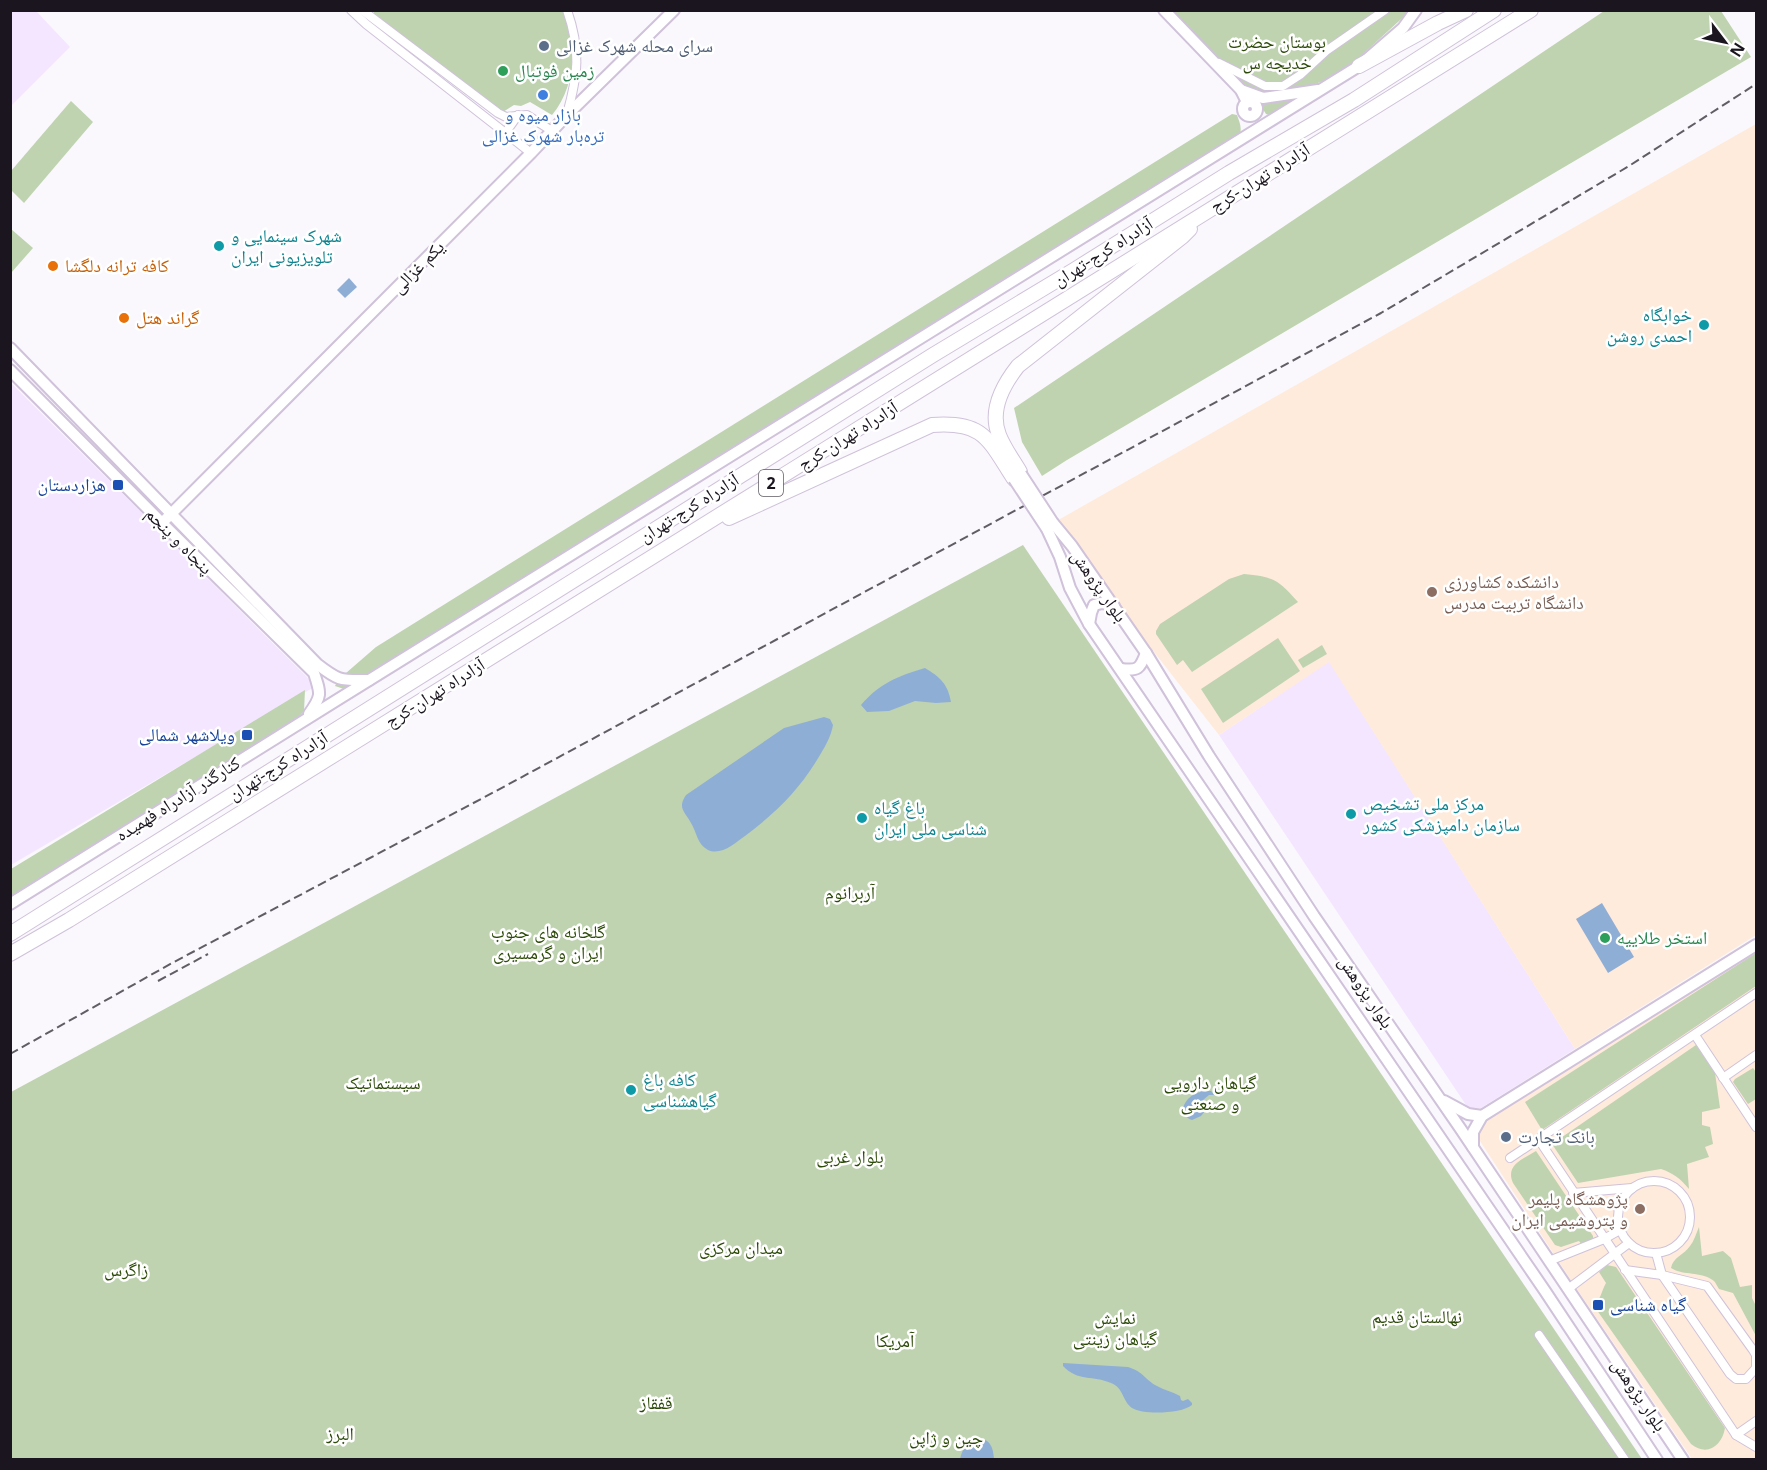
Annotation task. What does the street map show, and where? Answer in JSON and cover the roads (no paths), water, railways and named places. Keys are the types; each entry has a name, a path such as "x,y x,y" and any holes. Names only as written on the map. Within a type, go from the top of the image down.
{"highway":[{"path":"1359,66 1438,22 1466,10"},
{"name":"آزادراه کرج-تهران","path":"10,934 933,355 1074,270 1228,172 1354,100 1494,10"},
{"name":"آزادراه تهران-کرج","path":"10,954 69,920 683,539 1531,10"},
{"path":"1017,476 998,434 996,412 999,396 1006,381 1018,366 1182,237 1206,211"},
{"path":"683,539 932,425 957,424 985,435 1017,476"}],"street":[{"path":"351,10 531,153"},
{"path":"567,10 575,40 577,72 567,115"},
{"name":"یکم غزالی","path":"162,523 674,10"},
{"path":"1164,10 1241,90 1246,102 1243,106 1246,115 1272,120"},
{"path":"1211,58 1265,86 1283,86 1300,75 1326,51 1385,10"},
{"name":"کنارگذر آزادراه فهمیده","path":"10,904 1359,66 1403,28 1416,10"},
{"path":"366,12 366,24"},
{"path":"366,12 498,113 506,117 527,115 552,131"},
{"path":"1241,90 1263,98 1321,90"},
{"path":"467,102 472,94"},
{"path":"509,135 508,129 518,115"},
{"path":"1253,132 1254,115"},
{"name":"پنجاه و پنجم","path":"10,348 171,514 315,669"},
{"name":"پنجاه و پنجم","path":"10,370 162,523 315,669"},
{"path":"1017,476 1050,526"},
{"name":"بلوار پژوهش","path":"1050,526 1072,546 1146,652 1209,756 1314,916 1440,1098 1683,1460"},
{"name":"بلوار پژوهش","path":"1050,526 1070,588 1089,624 1531,1271 1657,1460"},
{"path":"1089,624 1090,613 1094,605 1102,603 1114,606"},
{"path":"1121,669 1138,668 1146,652"},
{"path":"315,669 343,680 369,680"},
{"path":"306,719 319,700 315,669"},
{"path":"1473,1148 1473,1132 1482,1116 1756,945"},
{"path":"1510,1158 1756,993"},
{"path":"1695,1035 1756,1128"},
{"path":"1723,1078 1756,1057"},
{"path":"1440,1098 1468,1114 1482,1116"},
{"path":"1539,1140 1736,1435 1756,1447"},
{"path":"1655,1181 1667,1183 1677,1189 1689,1209 1686,1234 1678,1244 1656,1253 1634,1248 1629,1243 1620,1230 1617,1218 1624,1196 1632,1188 1643,1182 1655,1181"},
{"path":"1573,1193 1632,1188"},
{"path":"1549,1261 1604,1239 1620,1230"},
{"path":"1568,1289 1629,1243"},
{"path":"1625,1269 1662,1275 1707,1286 1756,1355 1756,1366 1746,1379 1736,1379 1730,1374 1662,1275 1656,1253"},
{"path":"1539,1335 1624,1460"},
{"path":"1736,1435 1756,1422"}],"water":[{"path":"349,278 357,287 345,298 337,290"},
{"path":"925,668 942,682 948,690 951,702 915,701 889,711 867,712 861,705 875,691 890,681"},
{"path":"824,717 830,719 833,725 828,740 804,779 778,809 728,848 713,851 704,848 683,810 682,803 686,795 784,728"},
{"name":"استخر طلاییه","path":"1602,903 1634,957 1608,973 1576,919"},
{"path":"1211,1091 1215,1095 1209,1095 1203,1100 1205,1111 1201,1116 1192,1120 1188,1118 1183,1109 1188,1099 1194,1094"},
{"path":"1063,1363 1128,1367 1157,1386 1180,1396 1181,1400 1188,1399 1192,1405 1171,1412 1137,1410 1126,1402 1115,1385 1074,1374 1063,1366"},
{"path":"979,1438 991,1445 994,1459 960,1459 966,1446"}],"railway":[{"path":"10,1054 174,962 496,791 1381,313 1629,166 1756,84"},
{"path":"158,981 208,954"}],"place":[{"name":"سرای محله شهرک غزالی","path":"544,46"},
{"name":"زمین فوتبال","path":"503,71"},
{"name":"بازار میوه و تره‌بار شهرک غزالی","path":"543,95"},
{"name":"شهرک سینمایی و تلویزیونی ایران","path":"219,246"},
{"name":"کافه ترانه دلگشا","path":"53,266"},
{"name":"گراند هتل","path":"124,318"},
{"name":"خوابگاه احمدی روشن","path":"1704,325"},
{"name":"هزاردستان","path":"118,485"},
{"name":"دانشکده کشاورزی دانشگاه تربیت مدرس","path":"1432,592"},
{"name":"ویلاشهر شمالی","path":"247,735"},
{"name":"مرکز ملی تشخیص سازمان دامپزشکی کشور","path":"1351,814"},
{"name":"باغ گیاه‌ شناسی ملی ایران","path":"862,818"},
{"name":"استخر طلاییه","path":"1605,938"},
{"name":"کافه باغ گیاهشناسی","path":"631,1090"},
{"name":"بانک تجارت","path":"1506,1137"},
{"name":"پژوهشگاه پلیمر و پتروشیمی ایران","path":"1640,1209"},
{"name":"گیاه شناسی","path":"1598,1305"}],"park label":[{"name":"بوستان حضرت خدیجه س","path":"1277,52"},
{"name":"آربرانوم","path":"850,893"},
{"name":"گلخانه های جنوب ایران و گرمسیری","path":"548,942"},
{"name":"سیستماتیک","path":"383,1083"},
{"name":"گیاهان دارویی و صنعتی","path":"1210,1093"},
{"name":"بلوار غربی","path":"850,1157"},
{"name":"میدان مرکزی","path":"741,1248"},
{"name":"زاگرس","path":"126,1270"},
{"name":"نهالستان قدیم","path":"1417,1317"},
{"name":"نمایش گیاهان زینتی","path":"1115,1328"},
{"name":"آمریکا","path":"895,1341"},
{"name":"قفقاز","path":"656,1403"},
{"name":"البرز","path":"340,1434"},
{"name":"چین و ژاپن","path":"946,1438"}]}
